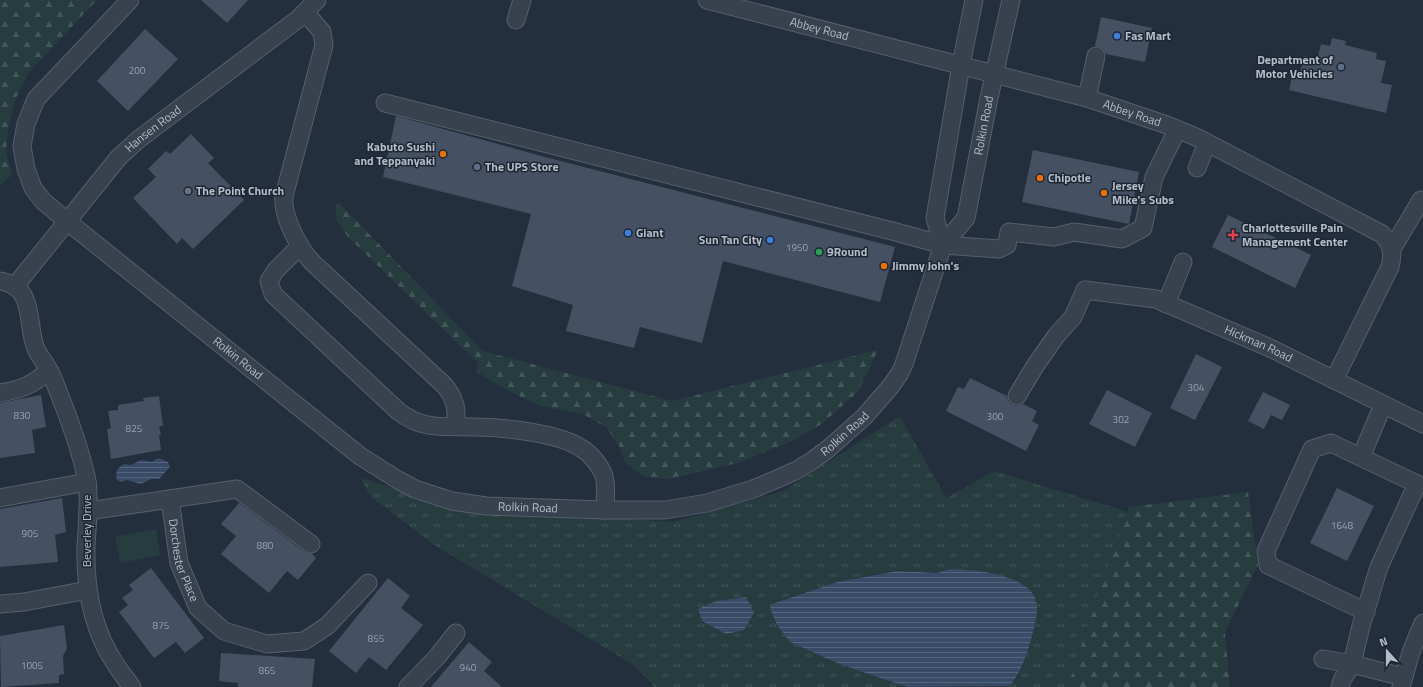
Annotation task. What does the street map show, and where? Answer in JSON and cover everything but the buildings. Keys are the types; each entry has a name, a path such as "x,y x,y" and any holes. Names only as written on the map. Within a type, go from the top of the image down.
{"street":[{"name":"Rolkin Road","path":"130,0 36,99 26,124 22,146 26,169 33,188 43,201 360,456 398,480 415,489 434,496 468,504 486,506 605,510 665,510 707,503 753,489 777,479 797,470 828,449 864,417 891,386 900,373 913,339 943,245 966,218 994,74 1011,0"},
{"name":"Hansen Road","path":"7,283 68,222 119,157 139,139 298,19 318,0"},
{"path":"516,20 522,0"},
{"name":"Abbey Road","path":"707,0 1087,98 1177,130 1207,143 1382,234 1392,249"},
{"path":"943,245 935,218 961,65 974,0"},
{"path":"305,12 322,32 324,45 283,199 286,215 300,246 312,262 446,386 456,406 456,426"},
{"path":"1087,98 1096,56"},
{"path":"385,103 943,245 999,249 1007,245 1009,232 1054,237 1074,232 1122,239 1143,228 1154,177 1177,130"},
{"path":"1198,168 1207,143"},
{"path":"1334,380 1390,267 1392,249 1421,200"},
{"path":"300,246 270,278 269,281 271,290 276,297 404,415 416,422 429,425 488,427 515,430 558,438 576,445 592,457 603,473 605,483 605,510"},
{"path":"1166,304 1183,262"},
{"name":"Beverley Drive","path":"7,283 22,292 27,301 31,332 36,349 49,370 78,443 87,482 88,511 86,564 88,590 94,616 103,641 116,664 132,687"},
{"name":"Hickman Road","path":"1017,396 1035,366 1056,336 1073,317 1085,290 1156,299 1270,348 1423,424"},
{"path":"0,393 16,391 31,384 49,370"},
{"path":"1361,457 1383,405"},
{"path":"1340,687 1342,680 1352,664 1379,567 1417,484 1331,443 1312,449 1266,551 1268,565 1366,612"},
{"path":"0,498 87,482"},
{"name":"Dorchester Place","path":"88,511 237,489 311,544"},
{"name":"Dorchester Place","path":"170,499 179,563 198,608 224,631 267,644 304,641 327,626 368,583"},
{"path":"0,604 24,602 88,590"},
{"path":"1323,659 1352,664 1402,682 1423,623"},
{"path":"408,687 437,657 456,633"}],"green space":[{"path":"0,0 97,0 29,72 16,98 8,129 6,153 12,175 0,185"},
{"path":"338,202 483,351 672,401 878,350 858,392 823,423 790,442 738,463 668,479 644,476 626,464 619,446 606,427 583,414 541,406 505,389 477,372 478,363 348,237 337,221 336,208"},
{"path":"900,416 946,498 994,471 1128,512 1099,591 1068,687 1009,687 1015,681 1024,664 1037,617 969,569 950,569 937,573 897,571 837,582 775,603 771,611 777,625 790,642 837,663 908,687 654,687 635,666 436,546 371,497 360,477 395,489 435,506 674,522 783,491","holes":["745,598 754,613 744,630"]},
{"path":"1248,492 1258,565 1225,632 1230,687 1068,687 1099,591 1129,507"},
{"path":"156,529 160,555 120,563 115,537"}],"water":[{"path":"158,458 168,462 170,467 159,479 151,479 141,484 127,480 121,482 117,480 117,470 124,464 131,465 141,460 152,462"},
{"path":"950,569 970,570 1006,577 1026,587 1033,594 1037,604 1035,626 1024,662 1010,686 908,687 837,663 790,642 777,625 771,611 770,606 775,603 837,582 897,571 937,573"},
{"path":"746,597 754,613 744,630 726,634 702,621 698,609 716,601"}],"place":[{"name":"Fas Mart","path":"1117,36"},
{"name":"Department of Motor Vehicles","path":"1341,67"},
{"name":"Kabuto Sushi and Teppanyaki","path":"443,154"},
{"name":"The UPS Store","path":"477,167"},
{"name":"Chipotle","path":"1040,178"},
{"name":"The Point Church","path":"188,191"},
{"name":"Jersey Mike's Subs","path":"1104,193"},
{"name":"Giant","path":"628,233"},
{"name":"Charlottesville Pain Management Center","path":"1233,235"},
{"name":"Sun Tan City","path":"770,240"},
{"name":"9Round","path":"819,252"},
{"name":"Jimmy John's","path":"884,266"}]}
